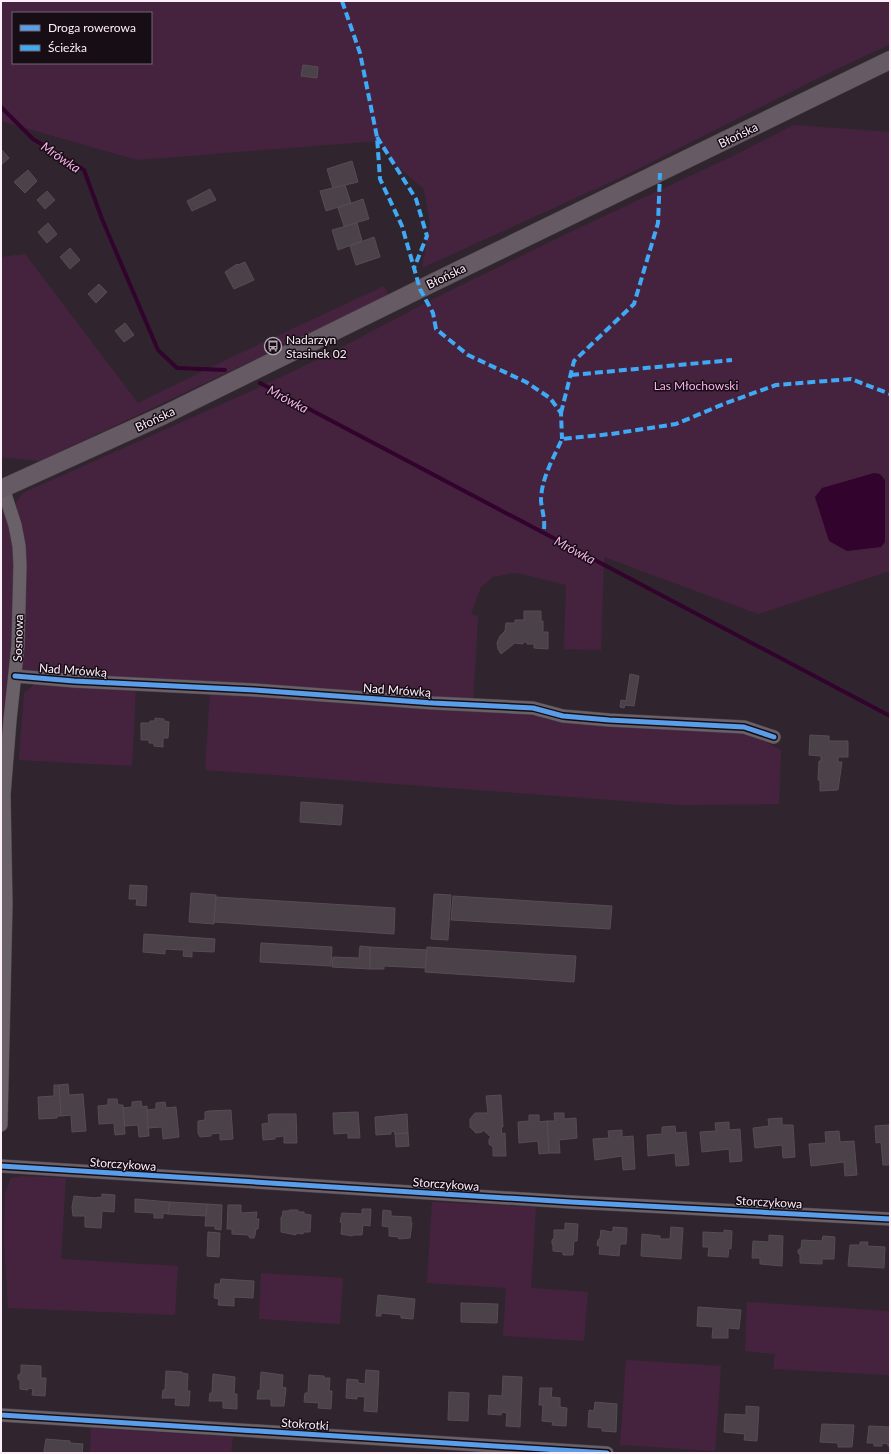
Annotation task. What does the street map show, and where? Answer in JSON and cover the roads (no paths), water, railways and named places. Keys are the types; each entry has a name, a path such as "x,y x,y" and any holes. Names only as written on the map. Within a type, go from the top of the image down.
{"main road":[{"name":"Błońska","path":"2,489 171,412 413,292 890,60"}],"street":[{"name":"Sosnowa","path":"1,1124 6,904 4,795 18,645 19,546 15,525 2,489"},
{"name":"Nad Mrówką","path":"15,676 74,681 254,690 433,703 533,708 571,716 744,727 774,737"},
{"name":"Storczykowa","path":"1,1166 571,1202 890,1219"},
{"name":"Stokrotki","path":"1,1415 607,1453"}],"waterway":[{"name":"Mrówka","path":"1,107 33,139 84,170 102,219 158,350 177,368 225,370"},
{"name":"Mrówka","path":"260,383 890,716"}],"place":[{"name":"Nadarzyn Stasinek 02","path":"273,346"}],"park label":[{"name":"Las Młochowski","path":"696,385"}]}
